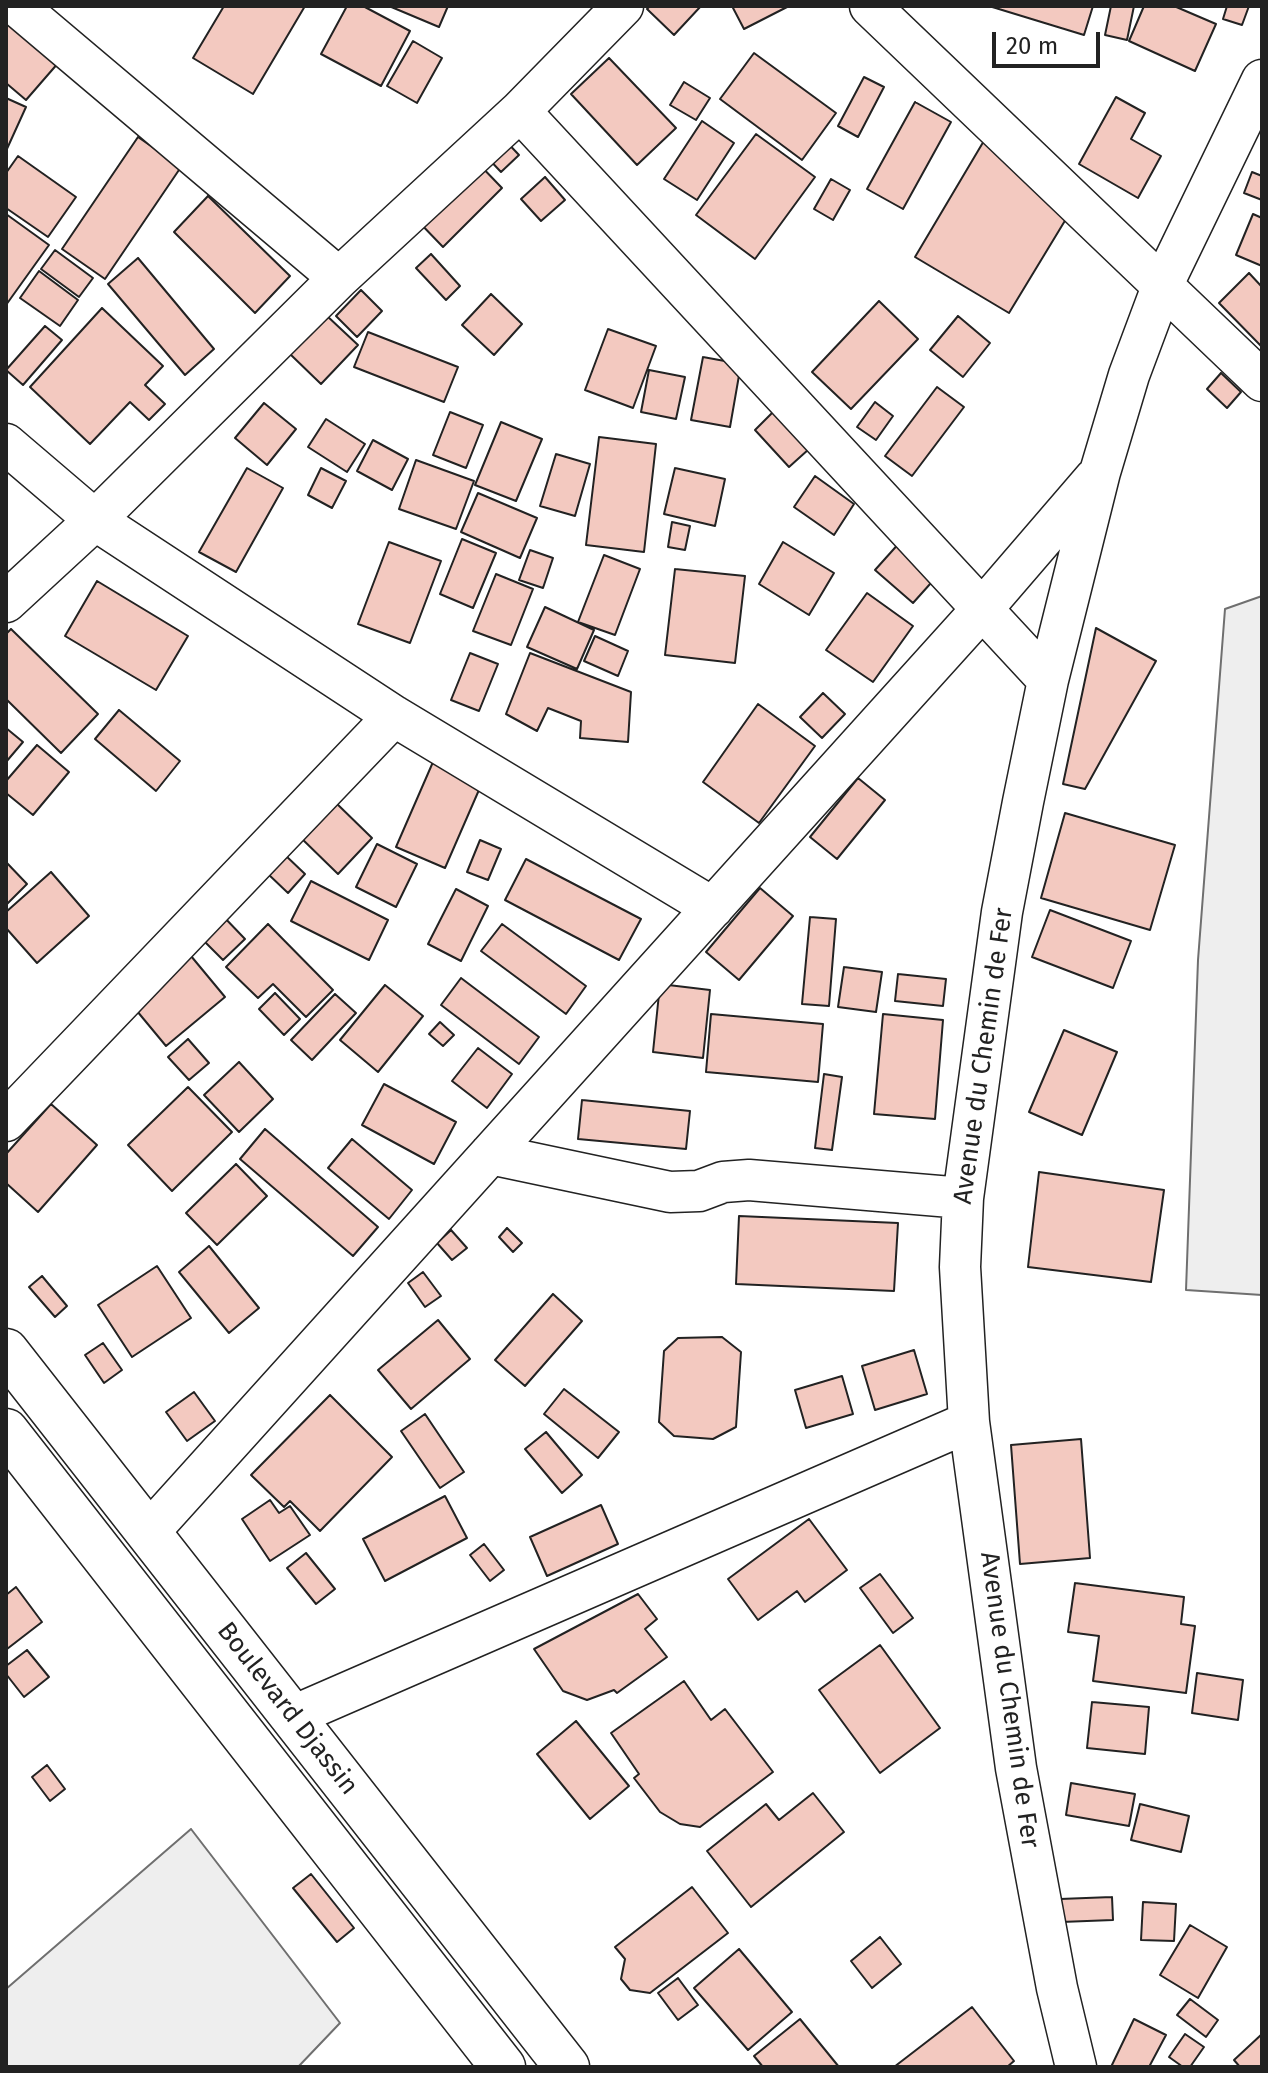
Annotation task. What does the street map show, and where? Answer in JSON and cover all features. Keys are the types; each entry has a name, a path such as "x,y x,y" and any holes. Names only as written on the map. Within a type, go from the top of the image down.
{"highway":[{"name":"Boulevard Djassin","path":"6,1351 567,2067"},
{"name":"Boulevard Djassin","path":"6,1431 503,2067"}],"street":[{"path":"17,6 339,278"},
{"path":"6,602 95,520 339,278 520,111 623,6"},
{"path":"870,6 1262,381"},
{"name":"Avenue du Chemin de Fer","path":"1076,2067 1057,1988 1016,1768 969,1422 960,1267 963,1198 1002,912 1048,680 1100,472 1129,375 1163,284 1262,80"},
{"path":"520,111 984,607 1048,680"},
{"path":"6,444 95,520 394,716 713,908"},
{"path":"148,1533 984,607 1100,472"},
{"path":"6,1121 394,716"},
{"path":"490,1154 670,1192 699,1191 723,1182 749,1180 963,1198"},
{"path":"293,1716 969,1422"}],"shaded area":[{"path":"1262,596 1262,1295 1186,1290 1198,960 1225,609"},
{"path":"191,1829 340,2023 298,2067 6,2067 6,1989"}],"building":[{"path":"224,6 305,6 253,94 193,58"},
{"path":"347,6 363,6 410,31 381,86 321,54"},
{"path":"389,6 448,6 439,27"},
{"path":"650,6 701,6 674,35 647,9"},
{"path":"732,6 789,6 744,29"},
{"path":"989,6 1093,6 1084,35"},
{"path":"1111,6 1134,6 1127,40 1105,35"},
{"path":"1144,6 1174,6 1216,24 1195,71 1129,41"},
{"path":"1227,6 1249,6 1242,25 1223,19"},
{"path":"6,18 59,62 26,100 6,83"},
{"path":"413,41 442,58 417,103 387,86"},
{"path":"754,53 836,113 802,160 720,99"},
{"path":"609,58 676,128 637,165 571,94"},
{"path":"864,77 884,87 858,137 838,126"},
{"path":"684,82 710,98 696,120 670,105"},
{"path":"1116,97 1145,113 1131,139 1161,156 1138,198 1079,164"},
{"path":"6,98 26,107 6,151"},
{"path":"915,102 951,122 903,209 867,189"},
{"path":"702,121 734,143 697,200 664,179"},
{"path":"756,134 815,177 755,259 696,215"},
{"path":"988,134 1066,219 1009,313 915,257"},
{"path":"138,137 181,167 105,279 62,249"},
{"path":"502,137 519,155 501,172 484,154"},
{"path":"18,156 76,197 48,237 6,208 6,173"},
{"path":"475,160 502,188 443,247 416,219"},
{"path":"1252,172 1262,176 1262,200 1244,193"},
{"path":"545,177 565,200 541,221 521,199"},
{"path":"831,179 850,190 833,220 814,209"},
{"path":"208,196 290,276 255,313 174,232"},
{"path":"6,214 49,245 6,305"},
{"path":"1253,214 1262,218 1262,266 1236,255"},
{"path":"55,250 93,278 79,297 41,269"},
{"path":"431,254 460,286 446,300 416,268"},
{"path":"138,258 214,349 185,375 108,284"},
{"path":"39,271 78,300 60,326 20,298"},
{"path":"1249,273 1262,287 1262,347 1219,303"},
{"path":"361,290 382,311 357,337 336,316"},
{"path":"491,294 522,324 494,355 462,325"},
{"path":"879,301 918,339 851,409 812,372"},
{"path":"102,308 163,366 145,385 165,404 149,420 130,402 90,444 30,387"},
{"path":"326,315 358,345 321,384 290,354"},
{"path":"958,316 990,343 963,377 930,350"},
{"path":"45,326 62,340 23,385 6,370"},
{"path":"608,329 656,346 633,408 585,390"},
{"path":"368,332 458,367 444,402 354,367"},
{"path":"703,357 741,364 730,427 691,420"},
{"path":"649,370 685,377 676,419 641,412"},
{"path":"1221,373 1241,392 1227,408 1207,389"},
{"path":"937,387 964,407 912,476 885,456"},
{"path":"875,402 893,416 876,440 857,427"},
{"path":"264,403 296,429 267,465 235,438"},
{"path":"774,411 809,449 789,467 755,430"},
{"path":"450,412 483,425 466,468 433,455"},
{"path":"326,419 365,444 347,472 308,447"},
{"path":"501,422 542,439 516,501 475,485"},
{"path":"599,437 656,444 644,552 586,545"},
{"path":"373,440 408,459 392,490 357,471"},
{"path":"556,454 590,464 575,516 540,506"},
{"path":"416,460 474,481 456,529 399,509"},
{"path":"247,468 283,488 236,572 199,552"},
{"path":"321,468 346,481 332,508 308,495"},
{"path":"675,468 725,479 715,526 664,514"},
{"path":"815,476 854,504 834,535 794,507"},
{"path":"478,493 537,518 520,558 461,532"},
{"path":"672,522 690,526 685,550 668,547"},
{"path":"462,539 496,553 473,608 440,594"},
{"path":"901,541 939,574 913,603 875,570"},
{"path":"389,542 441,561 410,643 358,624"},
{"path":"783,542 834,573 809,615 759,584"},
{"path":"530,550 553,558 543,588 519,580"},
{"path":"604,555 640,569 615,635 578,622"},
{"path":"675,569 745,576 735,663 665,655"},
{"path":"496,574 533,589 511,645 473,631"},
{"path":"97,581 188,636 156,690 65,636"},
{"path":"867,593 913,626 873,682 826,650"},
{"path":"545,607 594,630 577,669 527,647"},
{"path":"1096,628 1156,661 1085,789 1063,784"},
{"path":"11,629 98,714 61,753 6,699 6,634"},
{"path":"595,636 628,651 618,676 584,661"},
{"path":"470,653 498,664 479,711 451,700"},
{"path":"530,653 631,692 628,742 580,738 581,721 548,708 537,731 506,714"},
{"path":"823,693 845,714 822,738 800,717"},
{"path":"758,704 815,746 759,823 703,782"},
{"path":"119,710 180,761 156,791 95,739"},
{"path":"6,728 23,742 6,762"},
{"path":"37,745 69,772 33,815 6,793 6,781"},
{"path":"433,762 482,783 445,868 396,847"},
{"path":"858,778 885,800 837,859 810,837"},
{"path":"332,799 372,838 338,874 298,835"},
{"path":"1065,813 1175,845 1150,930 1041,898"},
{"path":"480,840 501,849 488,880 467,872"},
{"path":"377,844 417,864 396,907 356,887"},
{"path":"284,854 305,874 288,893 267,873"},
{"path":"526,859 641,919 619,960 505,900"},
{"path":"6,862 27,884 6,905"},
{"path":"51,872 89,916 37,963 6,928 6,912"},
{"path":"311,881 388,920 369,960 291,921"},
{"path":"760,888 793,916 739,980 706,952"},
{"path":"456,889 488,906 461,961 428,944"},
{"path":"1050,910 1131,941 1113,988 1032,957"},
{"path":"222,915 245,939 223,960 200,937"},
{"path":"810,917 836,919 829,1006 802,1004"},
{"path":"268,924 333,990 306,1017 273,984 258,998 226,967"},
{"path":"502,924 586,986 566,1014 481,951"},
{"path":"191,956 225,997 166,1046 132,1005"},
{"path":"844,967 882,972 876,1012 838,1007"},
{"path":"898,974 946,979 943,1006 895,1001"},
{"path":"461,978 539,1037 519,1064 441,1005"},
{"path":"660,984 710,990 703,1058 653,1052"},
{"path":"385,985 423,1016 378,1072 340,1040"},
{"path":"275,993 300,1019 284,1035 259,1009"},
{"path":"335,994 356,1013 312,1060 291,1040"},
{"path":"711,1014 823,1024 818,1082 706,1072"},
{"path":"883,1014 943,1020 935,1119 874,1114"},
{"path":"440,1022 454,1035 443,1046 429,1034"},
{"path":"1064,1030 1117,1052 1082,1135 1029,1112"},
{"path":"188,1039 209,1063 189,1080 168,1057"},
{"path":"478,1048 512,1074 487,1108 452,1081"},
{"path":"239,1062 273,1099 239,1132 204,1095"},
{"path":"824,1074 842,1077 832,1150 815,1148"},
{"path":"384,1084 456,1122 434,1164 362,1125"},
{"path":"188,1087 232,1132 172,1191 128,1145"},
{"path":"582,1100 690,1111 686,1149 578,1139"},
{"path":"51,1104 97,1145 38,1212 6,1183 6,1154"},
{"path":"265,1129 378,1227 353,1256 240,1159"},
{"path":"352,1139 412,1190 389,1219 328,1168"},
{"path":"236,1164 267,1196 217,1245 186,1213"},
{"path":"1039,1172 1164,1190 1151,1282 1028,1267"},
{"path":"739,1216 898,1223 894,1291 736,1284"},
{"path":"507,1228 522,1243 513,1252 499,1237"},
{"path":"451,1230 467,1248 452,1260 437,1243"},
{"path":"209,1246 259,1308 229,1333 179,1272"},
{"path":"157,1266 191,1318 132,1357 98,1305"},
{"path":"423,1272 441,1296 425,1307 408,1283"},
{"path":"42,1276 67,1306 55,1317 29,1287"},
{"path":"553,1294 582,1321 525,1386 495,1360"},
{"path":"438,1320 470,1359 411,1409 378,1370"},
{"path":"722,1337 741,1352 736,1427 713,1439 674,1436 659,1422 664,1351 678,1338"},
{"path":"103,1343 122,1370 104,1383 85,1355"},
{"path":"914,1350 927,1394 875,1410 862,1366"},
{"path":"842,1376 853,1414 806,1428 795,1390"},
{"path":"564,1389 619,1432 598,1458 544,1414"},
{"path":"194,1392 215,1421 187,1441 166,1412"},
{"path":"330,1395 392,1457 320,1531 290,1501 284,1507 251,1475"},
{"path":"425,1414 464,1472 440,1488 401,1431"},
{"path":"546,1432 582,1475 562,1493 525,1449"},
{"path":"1081,1439 1090,1558 1020,1564 1011,1445"},
{"path":"445,1496 467,1538 385,1581 363,1539"},
{"path":"270,1500 279,1513 290,1506 310,1535 270,1561 242,1519"},
{"path":"601,1505 618,1544 547,1576 530,1537"},
{"path":"809,1519 847,1570 805,1602 797,1591 758,1620 728,1579"},
{"path":"484,1544 504,1570 490,1581 470,1555"},
{"path":"306,1553 335,1589 316,1604 287,1568"},
{"path":"880,1574 913,1618 893,1633 860,1588"},
{"path":"1075,1583 1184,1597 1181,1624 1195,1626 1186,1693 1093,1681 1099,1636 1068,1632"},
{"path":"16,1587 42,1622 7,1649 6,1595"},
{"path":"638,1594 657,1619 645,1629 667,1657 617,1693 614,1690 587,1700 563,1691 534,1649"},
{"path":"880,1645 940,1728 880,1773 819,1690"},
{"path":"27,1650 49,1677 24,1697 6,1674 6,1666"},
{"path":"1197,1673 1243,1680 1238,1720 1192,1713"},
{"path":"684,1681 711,1720 725,1709 773,1772 700,1827 680,1824 660,1812 634,1778 639,1774 611,1733"},
{"path":"1092,1702 1149,1707 1145,1754 1087,1748"},
{"path":"576,1721 629,1786 590,1819 537,1754"},
{"path":"47,1765 65,1789 50,1801 32,1777"},
{"path":"1071,1783 1135,1794 1129,1826 1066,1815"},
{"path":"813,1793 844,1832 751,1907 707,1851 766,1804 779,1820"},
{"path":"1140,1804 1189,1816 1181,1852 1131,1840"},
{"path":"311,1874 354,1928 337,1942 293,1888"},
{"path":"692,1887 728,1933 650,1993 630,1990 621,1979 625,1959 615,1947"},
{"path":"1112,1897 1113,1920 1061,1922 1060,1899"},
{"path":"1143,1902 1176,1904 1174,1941 1141,1940"},
{"path":"1190,1925 1227,1947 1198,1998 1160,1975"},
{"path":"880,1937 901,1964 872,1988 851,1961"},
{"path":"739,1949 792,2012 748,2050 694,1988"},
{"path":"678,1978 698,2005 678,2020 658,1993"},
{"path":"1190,1999 1218,2020 1206,2037 1177,2015"},
{"path":"972,2007 1014,2061 1007,2067 894,2067"},
{"path":"800,2019 839,2067 763,2067 754,2056"},
{"path":"1134,2019 1166,2035 1149,2067 1111,2067"},
{"path":"1185,2034 1204,2047 1190,2067 1183,2067 1169,2057"},
{"path":"1262,2034 1262,2067 1240,2067 1234,2060"}]}
